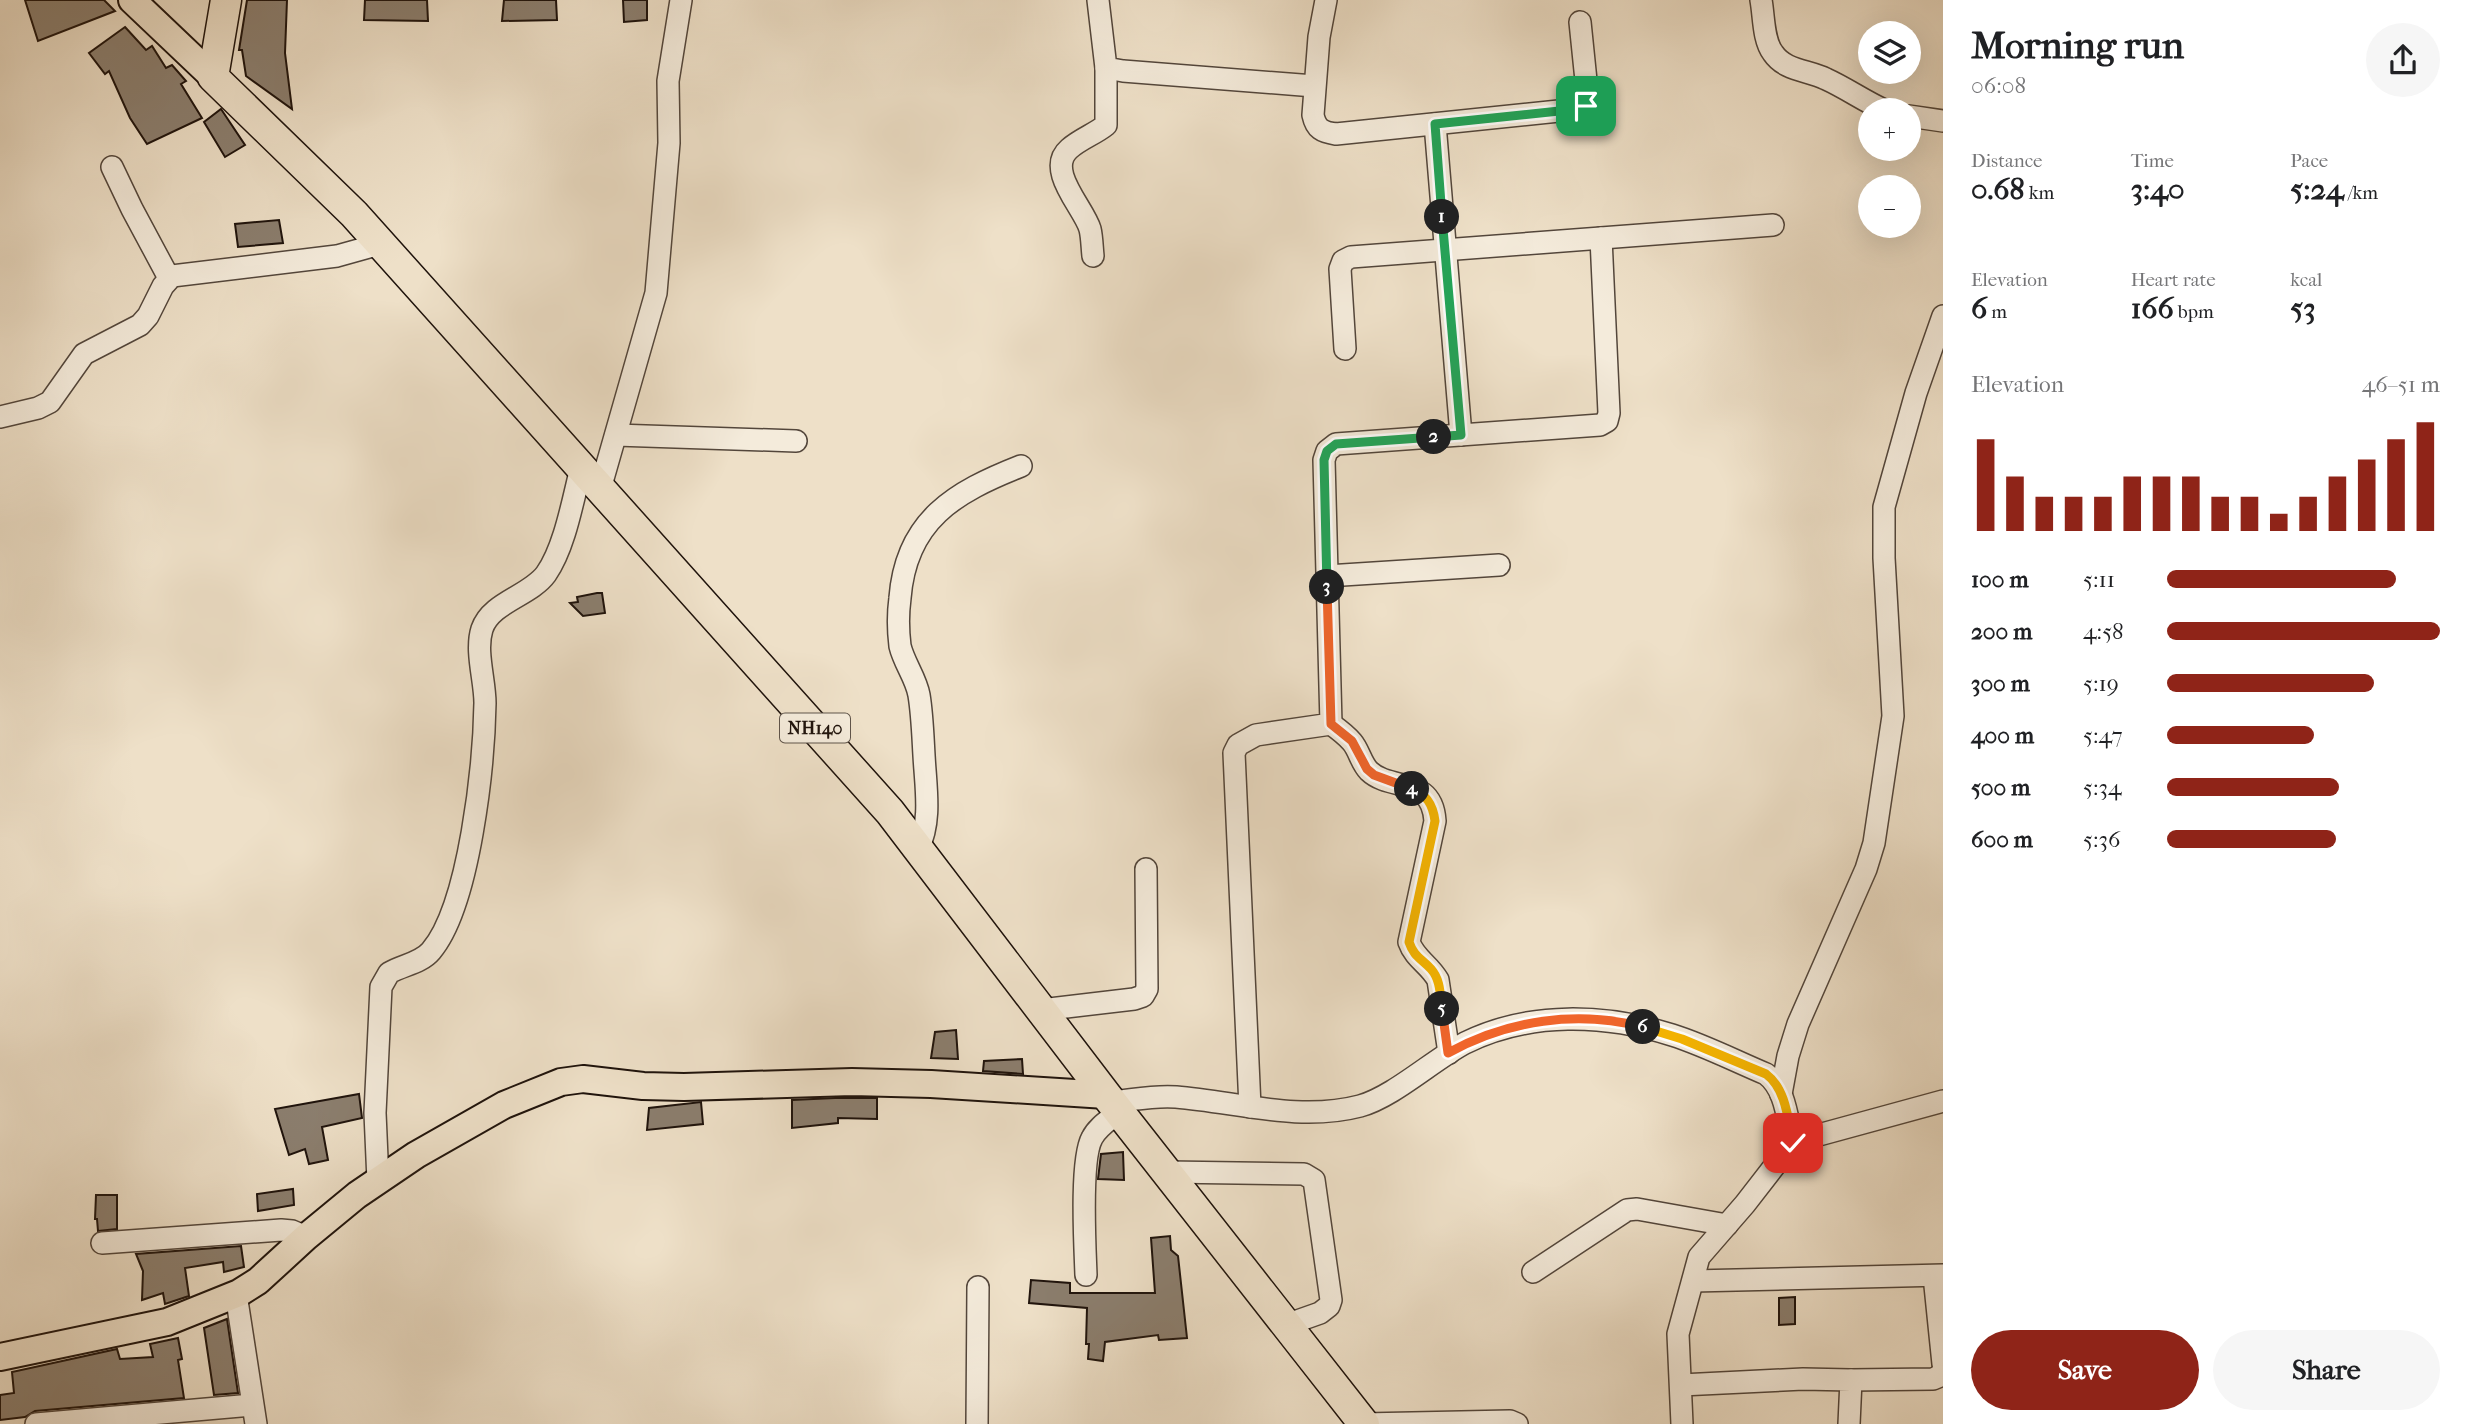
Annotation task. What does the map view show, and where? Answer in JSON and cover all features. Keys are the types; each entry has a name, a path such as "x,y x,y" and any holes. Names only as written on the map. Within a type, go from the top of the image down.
{"highway":[{"path":"213,77 226,0"},
{"name":"NH140","path":"213,77 354,214 890,811 1041,1010 1364,1424"}],"main road":[{"path":"132,0 213,77"},
{"path":"0,1357 167,1322 236,1294 258,1281 306,1237 416,1155 504,1105 544,1087 573,1079 684,1087 852,1082 931,1084 1113,1103"}],"street":[{"path":"378,1181 375,1113 382,987 389,973 413,963 431,951 454,908 465,869 484,735 485,685 480,654 482,628 496,610 527,591 547,572 565,528 616,435 653,308 659,273 669,143 668,81 681,0"},
{"path":"1093,256 1090,230 1070,195 1062,169 1063,157 1069,149 1106,125 1106,68 1098,0"},
{"path":"1326,0 1314,86 1313,115 1315,125 1320,130 1336,134 1586,106 1588,100 1580,22"},
{"path":"1761,0 1768,46 1774,56 1792,68 1830,80 1858,98"},
{"path":"1106,68 1314,86"},
{"path":"1921,118 1943,121"},
{"path":"1435,124 1461,435"},
{"path":"112,167 169,278"},
{"path":"1345,349 1340,269 1343,261 1351,257 1773,225"},
{"path":"1331,724 1324,460 1327,451 1336,444 1600,425 1607,421 1609,413 1601,238"},
{"path":"0,417 38,408 50,402 84,354 140,325 169,278 177,274 337,256 380,244"},
{"path":"1781,1094 1788,1056 1798,1024 1866,869 1874,843 1893,716 1884,558 1884,507 1916,393 1943,316"},
{"path":"616,435 796,441"},
{"path":"918,849 923,839 927,807 919,695 906,666 898,614 907,559 930,518 954,498 984,481 1021,467"},
{"path":"1327,576 1499,565"},
{"path":"1250,1107 1234,753 1238,745 1256,735 1331,724 1352,741 1367,769 1374,775 1421,792 1429,800 1435,821 1409,942 1413,954 1433,971 1438,980 1448,1053"},
{"path":"1041,1010 1143,996 1147,989 1146,869"},
{"path":"1086,1275 1085,1197 1089,1149 1092,1138 1113,1103 1171,1097 1297,1113 1360,1106 1380,1097 1448,1053 1503,1028 1558,1019 1604,1020 1631,1024 1694,1044 1766,1074 1774,1080 1781,1094 1793,1143"},
{"path":"1682,1424 1678,1334 1699,1257 1793,1143 1943,1101"},
{"path":"1168,1172 1304,1174 1314,1180 1331,1300 1326,1310 1286,1325"},
{"path":"1533,1272 1627,1210 1637,1209 1727,1225"},
{"path":"102,1242 281,1230 306,1237"},
{"path":"1693,1281 1938,1276 1943,1364"},
{"path":"977,1424 978,1287"},
{"path":"36,1424 254,1414 236,1294"},
{"path":"1681,1385 1767,1380 1933,1379 1940,1376 1943,1370"},
{"path":"1849,1424 1851,1380"},
{"path":"1364,1424 1510,1421 1517,1424"}],"building":[{"path":"25,0 104,0 115,11 38,41"},
{"path":"247,0 287,0 285,53 292,109 246,76 242,50 239,50"},
{"path":"365,0 427,0 428,21 364,20"},
{"path":"504,0 556,0 557,20 502,21"},
{"path":"623,0 647,0 647,20 624,22"},
{"path":"125,27 146,50 152,46 166,68 172,65 186,81 181,84 202,118 147,144 130,118 109,71 105,74 89,53"},
{"path":"221,109 245,145 225,157 204,122"},
{"path":"279,220 283,243 238,247 235,224"},
{"path":"602,593 605,613 583,616 570,603 578,602 577,597"},
{"path":"956,1030 958,1059 931,1058 935,1032"},
{"path":"1022,1059 1023,1074 983,1071 984,1061"},
{"path":"359,1094 362,1118 322,1127 328,1160 309,1164 305,1149 289,1155 275,1109"},
{"path":"877,1098 877,1119 838,1118 838,1123 792,1128 792,1100"},
{"path":"701,1102 703,1124 647,1130 649,1108"},
{"path":"1123,1152 1124,1180 1098,1179 1101,1154"},
{"path":"293,1189 294,1205 258,1211 257,1194"},
{"path":"96,1195 117,1195 117,1229 98,1231 95,1219"},
{"path":"1170,1236 1171,1250 1178,1256 1187,1338 1159,1340 1158,1335 1105,1342 1103,1361 1088,1359 1087,1308 1029,1303 1031,1280 1070,1283 1070,1293 1155,1293 1151,1238"},
{"path":"241,1246 244,1267 224,1272 223,1262 185,1268 189,1296 165,1304 163,1293 142,1300 143,1271 136,1254"},
{"path":"1795,1297 1795,1324 1779,1325 1779,1298"},
{"path":"227,1319 238,1393 214,1395 204,1328"},
{"path":"178,1338 182,1359 178,1360 184,1398 35,1411 25,1417 0,1420 0,1395 14,1393 12,1372 117,1349 120,1359 153,1357 150,1344"}],"route":[{"path":"1586,106 1435,124 1461,435 1336,444 1327,451 1324,460 1331,724 1352,741 1367,769 1374,775 1421,792 1429,800 1434,812 1435,821 1409,942 1413,954 1433,971 1438,980 1448,1053 1491,1032 1544,1021 1604,1020 1631,1024 1672,1035 1766,1074 1774,1080 1781,1094 1793,1143"}]}
